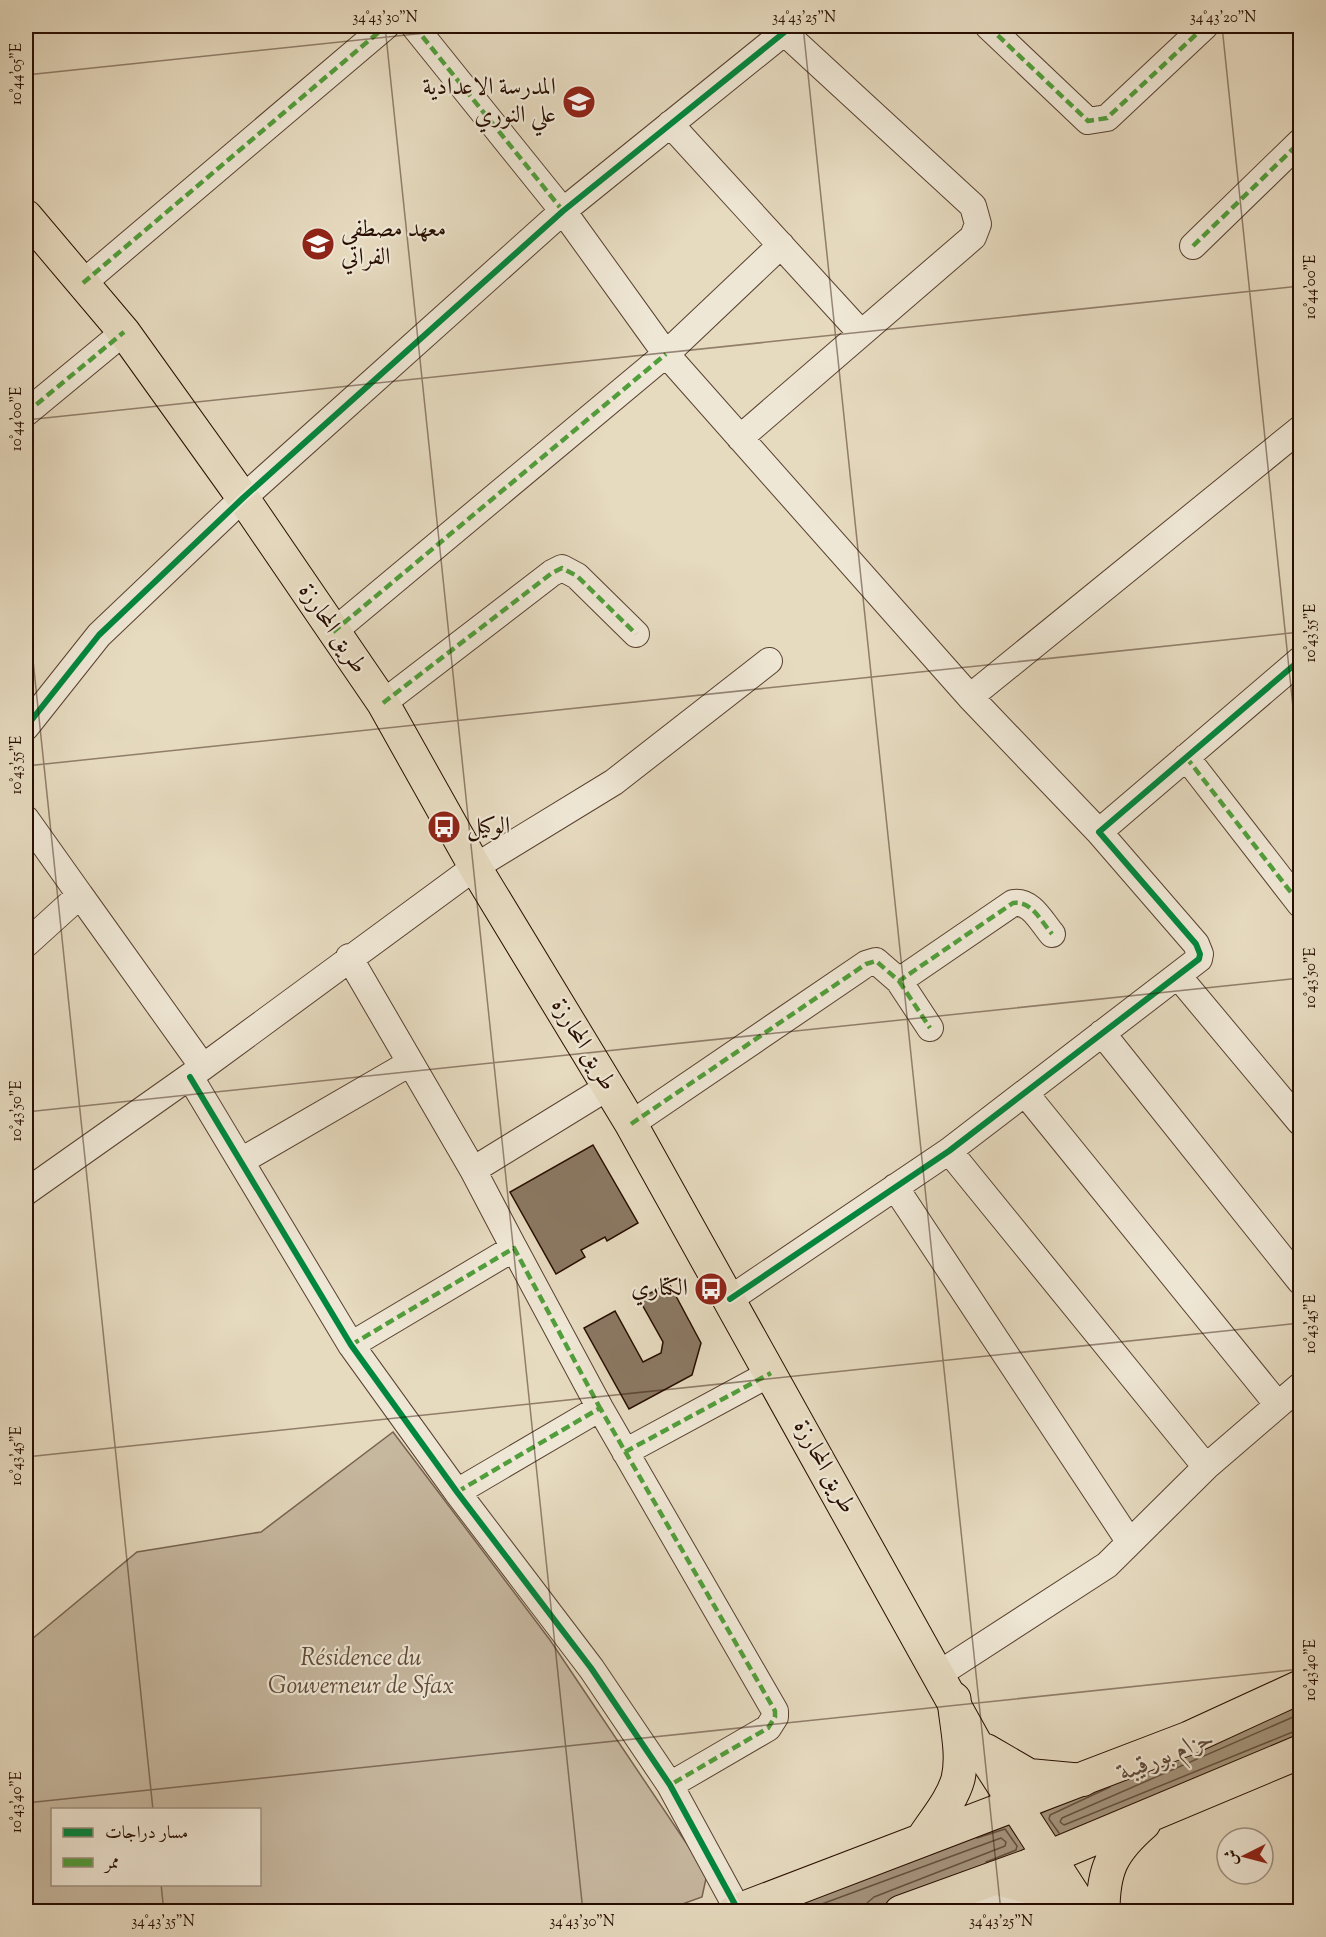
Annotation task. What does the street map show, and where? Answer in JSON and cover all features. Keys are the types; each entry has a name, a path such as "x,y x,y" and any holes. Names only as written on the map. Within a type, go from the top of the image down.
{"highway":[{"path":"922,1840 953,1791 958,1776 960,1756 946,1686"},
{"path":"736,1911 922,1840 1020,1808 1189,1738 1300,1688"},
{"path":"901,1911 994,1878 1047,1854 1154,1815 1300,1752"},
{"path":"1103,1911 1107,1866 1132,1833 1154,1815"}],"main road":[{"name":"طريق المحارزة","path":"26,216 124,332 243,498 383,703 475,867 631,1124 978,1747 1020,1808 1083,1911"},
{"path":"978,1747 1020,1772 1083,1780"},
{"path":"994,1878 1042,1890 1065,1899 1083,1911"}],"street":[{"path":"83,283 386,26"},
{"path":"414,26 562,211 666,354 970,697 1099,832 1200,950 1199,959 1178,976 949,1151 730,1299"},
{"path":"988,26 1088,121 1107,117 1205,26"},
{"path":"26,728 99,635 243,498 562,211 788,29 973,206 978,224 973,237 740,438"},
{"path":"670,124 861,333"},
{"path":"1193,246 1300,142"},
{"path":"333,632 666,354 781,245"},
{"path":"26,413 124,332"},
{"path":"970,697 1300,429"},
{"path":"383,703 552,573 562,568 578,576 636,634"},
{"path":"1099,832 1300,660"},
{"path":"26,1192 196,1072 349,957 475,867 614,782 769,662"},
{"path":"1186,757 1300,904"},
{"path":"26,819 80,895 196,1072 241,1161 351,1345 457,1492 572,1640 670,1785 736,1911"},
{"path":"26,944 80,895"},
{"path":"899,981 1013,903 1022,901 1028,905 1052,934"},
{"path":"349,957 473,1170 600,1408 775,1711 775,1717 768,1728 670,1785"},
{"path":"631,1124 866,964 876,961 884,965 899,981 930,1028"},
{"path":"1178,976 1300,1122"},
{"path":"1102,1033 1300,1281"},
{"path":"241,1161 410,1063"},
{"path":"473,1170 608,1087"},
{"path":"1025,1093 1278,1405"},
{"path":"949,1151 1206,1467"},
{"path":"896,1187 1130,1540"},
{"path":"351,1345 514,1248"},
{"path":"626,1452 771,1373"},
{"path":"946,1686 1107,1565 1206,1467 1300,1386"},
{"path":"457,1492 600,1408"},
{"path":"980,1911 1042,1890"}],"green space":[{"name":"Résidence du Gouverneur de Sfax","path":"393,1432 550,1640 707,1874 702,1897 663,1911 26,1912 26,1644 137,1552 261,1532"}],"water":[{"path":"1300,1699 1300,1741 1057,1842 1039,1814"},
{"path":"1009,1821 1027,1851 952,1883 872,1911 761,1912"}],"building":[{"path":"593,1145 638,1223 607,1241 605,1237 581,1250 585,1257 556,1274 510,1192"},
{"path":"669,1283 701,1343 692,1375 629,1409 584,1328 615,1311 643,1362 661,1353 663,1342 639,1299"}],"marked path":[{"path":"83,283 386,26"},
{"path":"414,26 563,211"},
{"path":"988,26 1088,121 1107,118 1205,26"},
{"path":"1193,246 1300,142"},
{"path":"26,413 124,332"},
{"path":"333,632 666,354"},
{"path":"383,703 552,573 562,568 577,576 636,634"},
{"path":"1186,757 1300,904"},
{"path":"631,1124 866,964 876,961 899,981 1013,903 1030,908 1052,934"},
{"path":"899,981 930,1028"},
{"path":"351,1345 514,1248 600,1408"},
{"path":"625,1452 771,1373"},
{"path":"457,1492 600,1408 775,1711 775,1717 768,1728 670,1785"}],"cycle path":[{"path":"26,727 99,635 243,498 563,211 792,26"},
{"path":"730,1299 949,1151 1199,959 1200,954 1196,944 1099,832 1300,660"},
{"path":"190,1077 351,1345 457,1492 591,1668 670,1785 738,1910"}],"place":[{"name":"المدرسة الاعدادية علي النوري","path":"579,102"},
{"name":"معهد مصطفى الفراتي","path":"318,244"},
{"name":"الوكيل","path":"444,827"},
{"name":"الكتاري","path":"711,1289"}],"water label":[{"name":"حزام بورقيبة","path":"1167,1756"}]}
